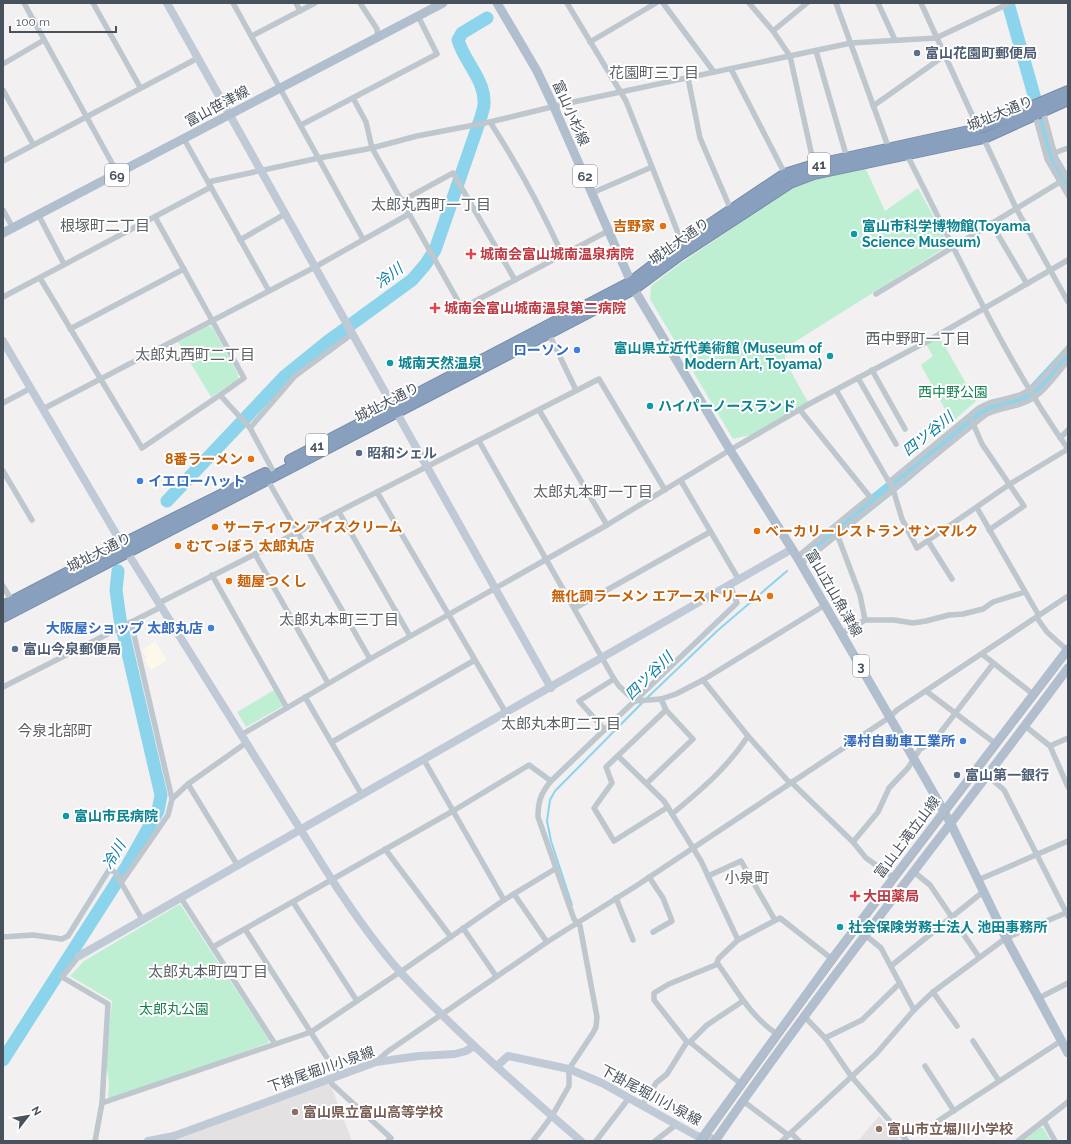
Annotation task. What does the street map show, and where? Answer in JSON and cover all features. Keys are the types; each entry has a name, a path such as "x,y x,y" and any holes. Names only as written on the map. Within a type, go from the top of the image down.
{"highway":[{"name":"城址大通り","path":"7,604 122,544 272,469 549,334 632,286 790,183 814,174 984,138 1038,110 1068,91"},
{"name":"城址大通り","path":"3,617 128,553 394,410 632,286 682,243 785,174 814,165 978,129 1068,100"}],"main road":[{"name":"富山笹津線","path":"3,233 443,3"},
{"name":"富山小杉線","path":"498,3 537,71 632,286"},
{"name":"富山立山魚津線","path":"632,286 730,450 797,557 914,757 951,824 1006,938 1068,1054"},
{"name":"富山上滝立山線","path":"702,1139 832,959 1068,650"},
{"name":"富山上滝立山線","path":"717,1140 804,1016 988,776 1068,668"}],"street":[{"path":"24,3 85,117 118,174"},
{"path":"93,3 140,87"},
{"path":"168,3 494,589 551,688"},
{"path":"233,3 364,239"},
{"path":"296,3 300,11"},
{"path":"252,36 315,3"},
{"path":"360,3 377,29 378,37"},
{"path":"567,3 626,101 682,243"},
{"path":"590,42 656,3"},
{"path":"663,3 714,72"},
{"path":"749,3 773,31 790,56 814,165"},
{"path":"773,31 807,3"},
{"path":"836,3 889,149"},
{"path":"878,3 895,40"},
{"path":"921,3 944,56 1016,208 1068,302"},
{"path":"3,298 64,264 155,217 210,185 261,170 372,148 417,136 490,122 621,92 851,43 936,38 1010,3"},
{"path":"301,125 437,54 418,16"},
{"path":"3,64 44,40"},
{"path":"816,50 847,158"},
{"path":"873,106 944,56"},
{"path":"3,161 140,87 198,58"},
{"path":"731,69 785,174"},
{"path":"688,78 700,138 731,210"},
{"path":"3,90 33,144"},
{"path":"353,98 366,122 372,148 462,308 608,231"},
{"path":"1038,110 1054,153 1068,180"},
{"path":"1038,110 1047,159 1068,195"},
{"path":"490,122 536,197 562,254"},
{"path":"184,139 268,291"},
{"path":"1054,153 1068,148"},
{"path":"836,390 893,489 902,519 917,548 1010,484 1068,449 1034,398 983,309 907,155"},
{"path":"592,193 652,167"},
{"path":"402,201 453,173 515,280"},
{"path":"876,294 1060,182"},
{"path":"3,210 13,228"},
{"path":"38,214 64,264"},
{"path":"240,240 286,214"},
{"path":"43,409 315,267 409,214"},
{"path":"40,278 142,448 244,378 155,217"},
{"path":"991,223 1027,284"},
{"path":"241,735 328,683 607,525 730,450 1068,260"},
{"path":"70,328 184,269"},
{"path":"250,428 295,376 349,329"},
{"path":"549,334 576,390"},
{"path":"3,342 122,544 332,880 362,924 400,972 474,1046 581,1141"},
{"path":"889,482 970,415 989,403 1015,397 1030,390 1068,348"},
{"path":"95,1141 102,1103 108,1004 62,977 79,956 730,585 797,557 837,534 973,424 992,411 1023,404 1034,398 1068,361"},
{"path":"872,370 905,429"},
{"path":"858,378 896,444"},
{"path":"3,687 131,622 212,575 599,379 665,490"},
{"path":"3,403 31,388"},
{"path":"220,395 250,428 272,469"},
{"path":"539,410 607,525"},
{"path":"797,557 870,497 800,410"},
{"path":"970,415 982,444 1024,506 989,530"},
{"path":"1060,438 1068,430"},
{"path":"479,441 614,679 619,686 635,701 661,699 676,694 703,680 825,605"},
{"path":"3,470 32,520"},
{"path":"267,479 370,659"},
{"path":"680,481 739,580"},
{"path":"377,492 506,713"},
{"path":"977,508 1038,614 1037,618 1047,632 1068,650"},
{"path":"339,512 410,636"},
{"path":"575,608 710,532"},
{"path":"837,534 860,595 865,620"},
{"path":"928,541 952,579"},
{"path":"255,554 328,683"},
{"path":"212,575 287,708"},
{"path":"533,1141 552,1116 570,1086 569,1068 593,1033 596,1027 597,1017 580,926 577,923 555,869 538,816 540,796 551,781 737,603 730,585"},
{"path":"3,586 7,604"},
{"path":"842,634 865,620 894,620 913,623 926,621 983,609 993,602 1025,592"},
{"path":"376,1062 496,976 693,848 1068,596"},
{"path":"121,883 168,815 172,799 131,622"},
{"path":"982,654 1034,695"},
{"path":"332,742 475,660"},
{"path":"853,842 878,812 889,788 908,768 920,749 934,741 993,664"},
{"path":"605,730 579,701 614,679"},
{"path":"703,680 748,736 788,781 791,782 853,842 866,858 893,878"},
{"path":"926,691 996,744"},
{"path":"305,697 362,795"},
{"path":"647,783 693,739 666,710 661,699"},
{"path":"666,710 606,767 612,783 594,808 614,841 668,808"},
{"path":"1025,726 1050,746 1068,787"},
{"path":"672,814 711,781 738,751 748,736"},
{"path":"1050,746 1068,738"},
{"path":"172,799 188,784 246,743"},
{"path":"618,756 647,783 672,814 708,876 738,940"},
{"path":"424,760 504,900"},
{"path":"213,947 453,811 529,765 551,781"},
{"path":"782,1141 876,1054 914,1010 933,992 1006,938 1068,913 1004,790 988,776"},
{"path":"188,784 238,866"},
{"path":"978,880 1068,841"},
{"path":"385,849 451,936"},
{"path":"708,876 741,861 775,920"},
{"path":"102,1103 311,1032 504,900 555,869"},
{"path":"3,937 33,935 62,939 68,936 109,870 116,872 142,919"},
{"path":"914,872 930,885 979,957"},
{"path":"649,877 663,898 672,922 653,932"},
{"path":"891,966 951,916 984,891"},
{"path":"514,894 547,942"},
{"path":"181,898 275,1044"},
{"path":"616,898 633,940"},
{"path":"293,902 357,1001"},
{"path":"777,1034 756,1017 743,1001 718,964 717,962 719,958 738,940 780,918 832,959"},
{"path":"463,928 496,976"},
{"path":"245,929 338,1075"},
{"path":"865,936 881,948 914,1010"},
{"path":"718,964 669,984 654,992 654,1000 689,1042 742,1084"},
{"path":"825,1038 862,1020 900,983"},
{"path":"1039,998 1068,983"},
{"path":"933,992 957,1026"},
{"path":"643,1104 656,1083 667,1074 689,1042 707,1026 743,1001"},
{"path":"804,1016 825,1038 851,1076 907,1141"},
{"path":"973,1041 999,1081"},
{"path":"938,1121 1061,1041"},
{"name":"下掛尾堀川小泉線","path":"148,1141 174,1136 328,1078 376,1062 419,1056 455,1054 466,1051 474,1046"},
{"name":"下掛尾堀川小泉線","path":"497,1066 508,1056 569,1068 643,1104 702,1139 717,1140"},
{"path":"925,1066 954,1111"},
{"path":"328,1078 333,1085 391,1138 388,1141"},
{"path":"596,1141 629,1098"},
{"path":"744,1101 799,1141"},
{"path":"1018,1141 1068,1102"},
{"path":"1044,1121 1055,1141"},
{"path":"655,1141 677,1124"}],"shaded area":[{"path":"155,641 167,660 151,670 144,660 147,658 142,650"},
{"name":"富山県立富山高等学校","path":"330,1083 352,1141 168,1141"},
{"name":"富山市立堀川小学校","path":"879,1116 901,1141 858,1141"}],"green space":[{"path":"865,167 885,211 918,188 948,243 946,247 785,348 785,361 809,404 763,432 733,439 650,299 651,286 678,265 793,187 815,178"},
{"path":"208,326 212,327 238,374 238,379 211,397 178,342"},
{"name":"西中野公園","path":"939,336 976,401 952,422 921,365 933,356 925,342"},
{"path":"274,690 283,706 246,727 237,712"},
{"name":"太郎丸公園","path":"180,904 269,1040 268,1043 111,1099 108,1097 109,1084 106,1062 112,1001 70,976 84,961"},
{"path":"1041,1127 1051,1141 1022,1141"}],"waterway":[{"name":"四ツ谷川","path":"1008,3 1052,159 1068,186"},
{"name":"冷川","path":"167,501 285,376 327,342 412,280 435,250 484,105 481,85 458,40 462,33 487,18"},
{"name":"四ツ谷川","path":"812,550 900,480 980,412 992,406 1017,401 1030,395 1068,354"},
{"name":"冷川","path":"3,1060 127,866 158,811 161,795 120,619 116,590 118,571"},
{"name":"四ツ谷川","path":"647,698 717,631 787,571"},
{"name":"四ツ谷川","path":"572,905 551,841 547,821 550,800 555,791 644,701"}],"tram line":[{"path":"706,1141 839,957 1068,656"}],"place":[{"name":"富山花園町郵便局","path":"917,53"},
{"name":"吉野家","path":"663,226"},
{"name":"富山市科学博物館(Toyama Science Museum)","path":"854,234"},
{"name":"城南会富山城南温泉病院","path":"471,254"},
{"name":"城南会富山城南温泉第二病院","path":"435,308"},
{"name":"ローソン","path":"577,350"},
{"name":"富山県立近代美術館 (Museum of Modern Art, Toyama)","path":"830,356"},
{"name":"城南天然温泉","path":"390,363"},
{"name":"ハイパーノースランド","path":"650,406"},
{"name":"昭和シェル","path":"359,453"},
{"name":"8番ラーメン","path":"251,459"},
{"name":"イエローハット","path":"140,481"},
{"name":"サーティワンアイスクリーム","path":"215,527"},
{"name":"ベーカリーレストラン サンマルク","path":"757,531"},
{"name":"むてっぽう 太郎丸店","path":"178,546"},
{"name":"麺屋つくし","path":"229,581"},
{"name":"無化調ラーメン エアーストリーム","path":"770,596"},
{"name":"大阪屋ショップ 太郎丸店","path":"211,628"},
{"name":"富山今泉郵便局","path":"15,649"},
{"name":"澤村自動車工業所","path":"963,741"},
{"name":"富山第一銀行","path":"957,775"},
{"name":"富山市民病院","path":"66,816"},
{"name":"大田薬局","path":"855,896"},
{"name":"社会保険労務士法人 池田事務所","path":"840,927"},
{"name":"富山県立富山高等学校","path":"295,1112"},
{"name":"富山市立堀川小学校","path":"879,1129"}],"district":[{"name":"花園町三丁目","path":"654,73"},
{"name":"太郎丸西町一丁目","path":"431,205"},
{"name":"根塚町二丁目","path":"105,226"},
{"name":"西中野町一丁目","path":"918,339"},
{"name":"太郎丸西町二丁目","path":"195,355"},
{"name":"太郎丸本町一丁目","path":"593,492"},
{"name":"太郎丸本町三丁目","path":"339,620"},
{"name":"太郎丸本町二丁目","path":"561,724"},
{"name":"今泉北部町","path":"55,731"},
{"name":"小泉町","path":"747,878"},
{"name":"太郎丸本町四丁目","path":"208,972"}]}
